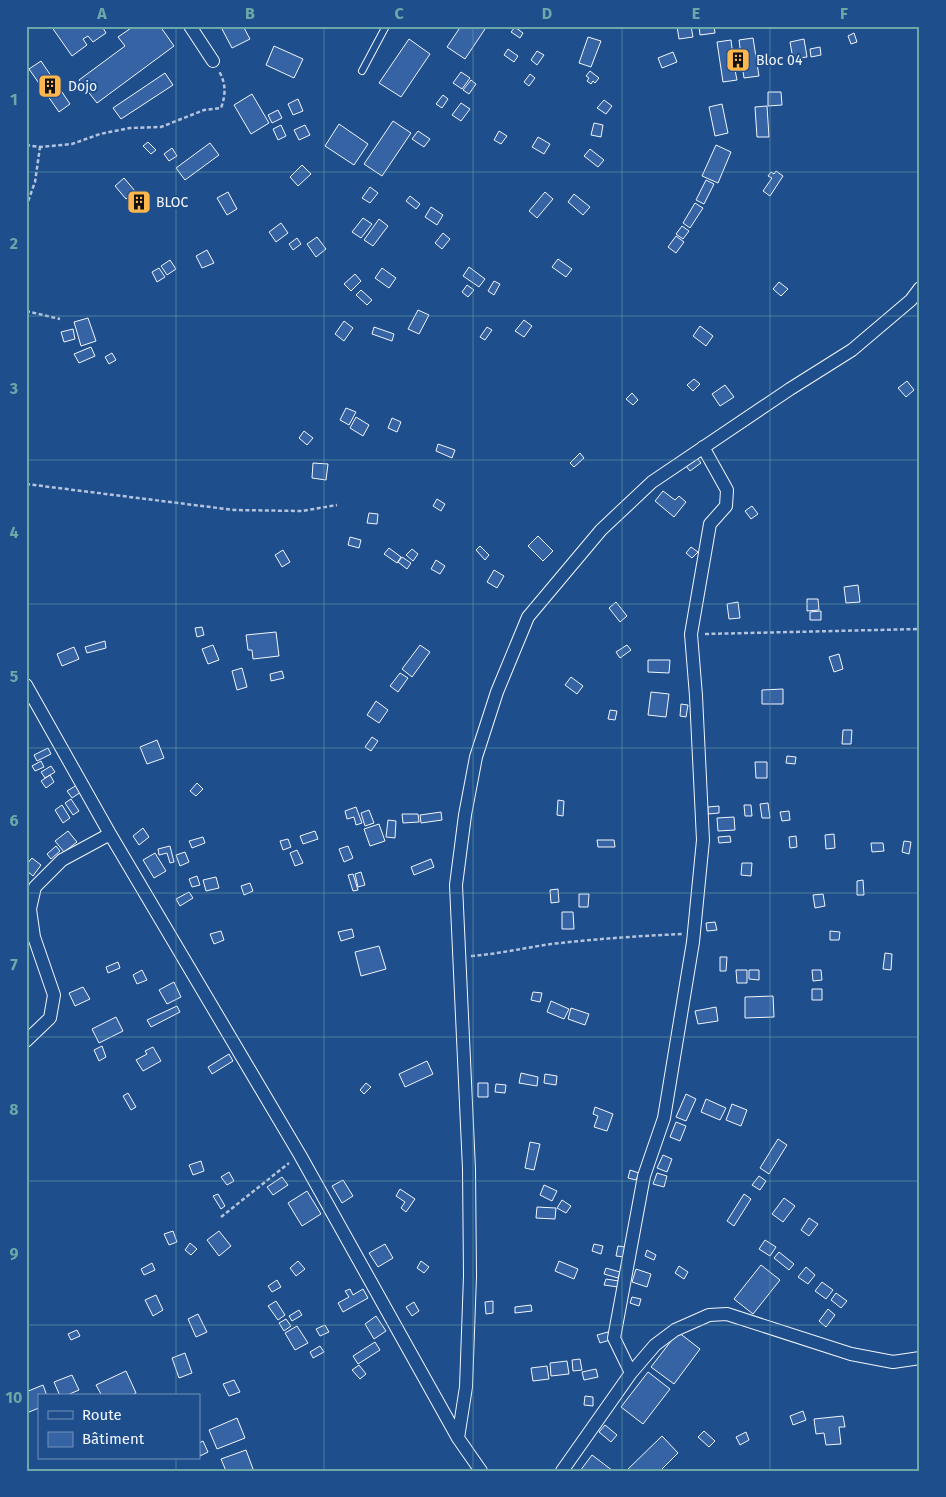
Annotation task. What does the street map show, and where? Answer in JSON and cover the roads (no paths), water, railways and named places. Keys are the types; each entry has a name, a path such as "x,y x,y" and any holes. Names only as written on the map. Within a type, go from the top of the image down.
{"street":[{"path":"190,26 213,61"},
{"path":"458,1438 466,1387 470,1276 469,1169 456,885 465,815 476,757 497,692 528,617 601,530 652,482 790,389 852,350 911,300 920,288"},
{"path":"631,1373 614,1338 644,1176 664,1118 694,934 703,840 691,634 710,524 726,506 727,490 703,447"},
{"path":"26,685 110,834 300,1155 458,1438 481,1471"},
{"path":"26,1041 50,1018 54,995 34,937 30,909 35,887 62,860 110,834"},
{"path":"562,1471 631,1373 655,1345 675,1330 709,1315 727,1314 851,1354 893,1362 920,1358"}],"lane":[{"path":"362,71 386,26"}],"place":[{"name":"Bloc 04","path":"738,60"},
{"name":"Dojo","path":"50,86"},
{"name":"BLOC","path":"139,202"}]}
